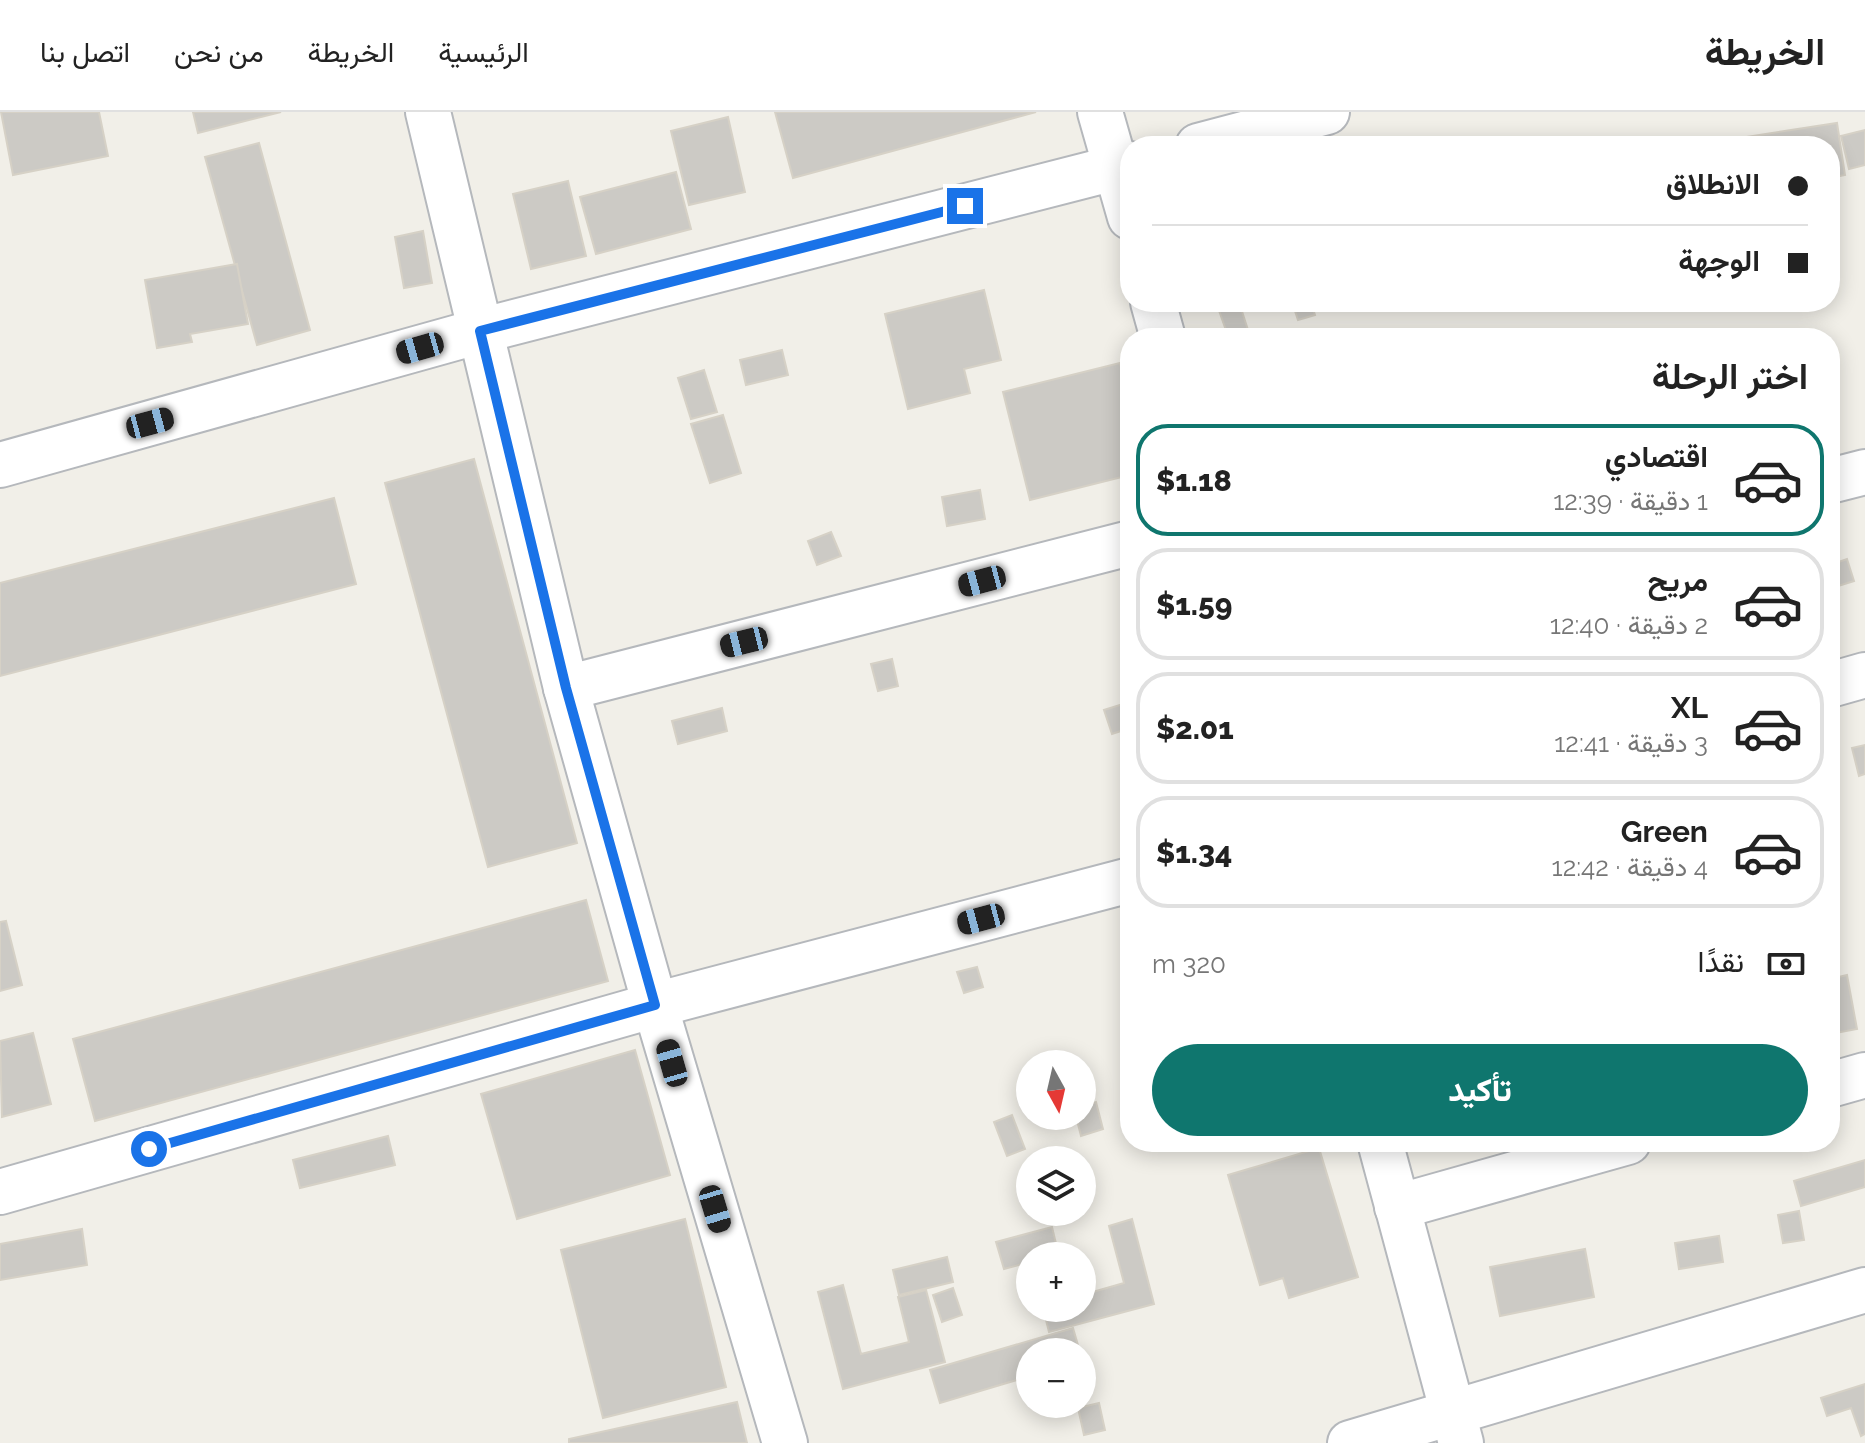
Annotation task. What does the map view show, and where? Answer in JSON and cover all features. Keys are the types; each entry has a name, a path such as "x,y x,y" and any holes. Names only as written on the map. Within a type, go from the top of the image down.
{"street":[{"path":"428,112 566,688 655,1005 785,1443"},
{"path":"1100,112 1120,159"},
{"path":"1236,136 1327,112"},
{"path":"0,465 480,331 1120,167"},
{"path":"1840,478 1865,472"},
{"path":"566,688 1120,546"},
{"path":"1840,682 1865,675"},
{"path":"0,1192 655,1005 1120,883"},
{"path":"1840,1082 1865,1075"},
{"path":"1383,1152 1457,1427"},
{"path":"1397,1207 1592,1152"},
{"path":"1350,1443 1457,1427 1865,1290"}],"building":[{"path":"1,112 99,112 108,156 13,175"},
{"path":"193,112 281,112 198,133"},
{"path":"775,112 1036,112 793,178"},
{"path":"728,117 745,192 689,205 671,131"},
{"path":"1837,123 1839,136 1752,136"},
{"path":"1865,130 1865,165 1849,169 1841,136"},
{"path":"1840,142 1845,175 1840,176"},
{"path":"259,143 310,330 257,345 205,157"},
{"path":"676,172 691,229 596,254 580,197"},
{"path":"568,181 586,256 531,269 513,194"},
{"path":"423,231 432,283 404,288 395,237"},
{"path":"237,264 248,324 190,334 192,342 157,348 145,280"},
{"path":"984,290 1001,360 964,369 970,393 908,409 885,314"},
{"path":"1220,312 1242,312 1247,328 1225,328"},
{"path":"1295,312 1314,312 1315,315 1298,320"},
{"path":"782,350 788,375 746,385 740,360"},
{"path":"1120,363 1120,478 1030,500 1003,392"},
{"path":"704,370 717,412 691,419 678,378"},
{"path":"723,415 741,473 710,483 691,424"},
{"path":"474,459 577,843 488,867 385,483"},
{"path":"980,490 985,519 947,526 942,497"},
{"path":"334,498 356,584 0,676 0,583"},
{"path":"831,532 841,556 817,565 808,541"},
{"path":"1847,559 1854,581 1840,585 1840,561"},
{"path":"892,659 898,686 878,691 871,664"},
{"path":"1120,705 1120,731 1112,734 1104,710"},
{"path":"722,708 727,731 678,744 672,721"},
{"path":"1865,745 1865,774 1859,776 1852,748"},
{"path":"586,900 608,981 95,1121 73,1039"},
{"path":"6,921 22,985 0,991 0,922"},
{"path":"977,967 983,987 964,993 957,972"},
{"path":"1847,975 1857,1029 1840,1032 1840,977"},
{"path":"33,1033 51,1104 2,1117 0,1041"},
{"path":"635,1050 670,1175 517,1219 481,1094"},
{"path":"1096,1102 1103,1129 1081,1136 1080,1130 1096,1130"},
{"path":"1012,1115 1024,1146 1016,1146 1016,1152 1007,1156 994,1122"},
{"path":"388,1136 395,1165 300,1188 293,1160"},
{"path":"1306,1152 1320,1152 1358,1277 1289,1298 1283,1278 1260,1285 1228,1175"},
{"path":"1865,1160 1865,1187 1801,1206 1794,1181"},
{"path":"1799,1211 1804,1240 1783,1243 1778,1215"},
{"path":"685,1219 726,1387 603,1418 561,1250"},
{"path":"1132,1219 1154,1304 1096,1319 1096,1291 1124,1283 1109,1226"},
{"path":"1052,1227 1056,1242 1016,1242 1016,1266 1004,1269 996,1242"},
{"path":"82,1229 87,1265 0,1280 0,1244"},
{"path":"1719,1236 1723,1262 1679,1269 1675,1243"},
{"path":"1585,1249 1594,1297 1500,1316 1490,1267"},
{"path":"947,1257 953,1282 899,1295 893,1270"},
{"path":"843,1285 861,1354 909,1342 898,1297 926,1290 945,1362 843,1389 818,1292"},
{"path":"953,1288 962,1315 942,1322 933,1295"},
{"path":"1046,1322 1086,1322 1049,1332"},
{"path":"1073,1328 1076,1338 1039,1338"},
{"path":"1016,1345 1016,1380 940,1403 930,1370"},
{"path":"1865,1384 1865,1434 1861,1436 1851,1408 1827,1416 1821,1398"},
{"path":"737,1402 747,1443 569,1443 569,1439"},
{"path":"1099,1403 1105,1430 1084,1435 1080,1418 1096,1418 1096,1404"}],"route":[{"path":"149,1149 655,1005 566,688 480,331 965,206"}]}
